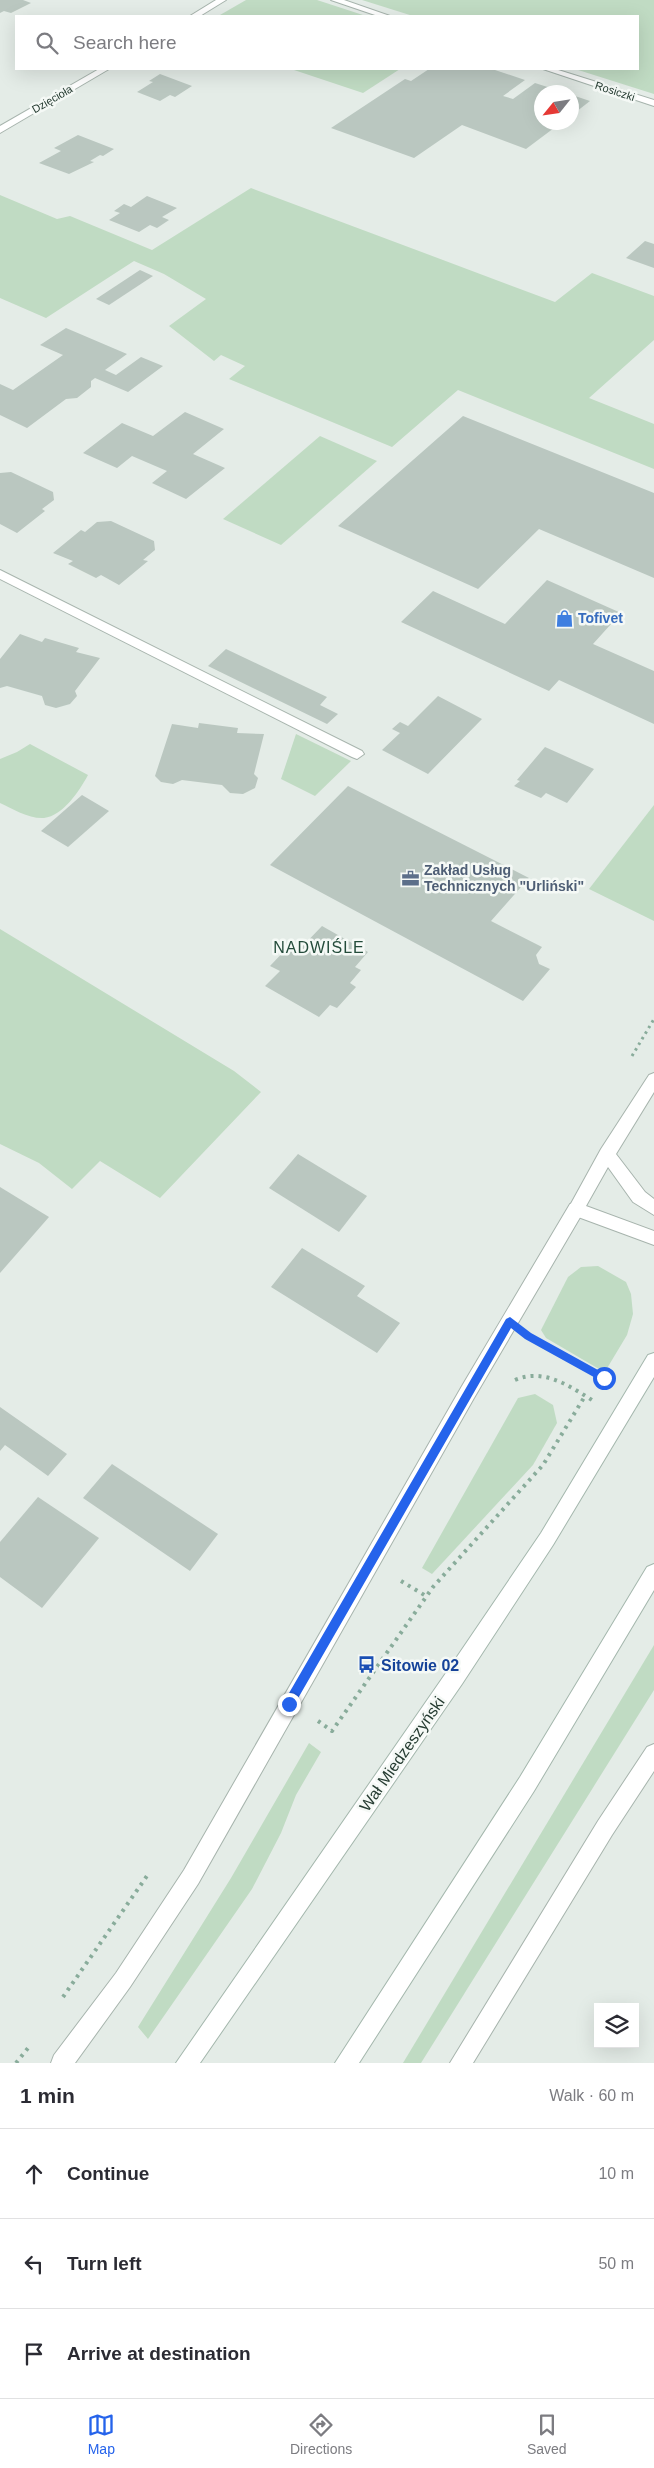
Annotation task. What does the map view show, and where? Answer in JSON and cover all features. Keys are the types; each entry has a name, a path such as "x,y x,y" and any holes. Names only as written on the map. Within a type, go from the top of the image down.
{"street":[{"path":"196,15 222,0"},
{"path":"335,0 383,15"},
{"name":"Dzięcioła","path":"0,130 102,70"},
{"name":"Rosiczki","path":"550,70 654,103"},
{"path":"0,574 357,754"},
{"path":"62,2063 123,1980 191,1877 607,1154 654,1079"},
{"path":"607,1154 639,1197 654,1208"},
{"path":"576,1208 654,1238"},
{"name":"Wał Miedzeszyński","path":"187,2063 455,1677 547,1539 636,1394 654,1361"},
{"path":"346,2063 527,1784 654,1573"},
{"path":"461,2063 604,1828 654,1754"}],"path":[{"path":"510,1322 528,1336 636,1394"},
{"path":"316,1719 332,1731 426,1596 543,1466 585,1396"},
{"path":"402,1580 426,1596"}],"green space":[{"path":"246,0 317,0 363,15 220,15"},
{"path":"362,0 654,0 654,94 578,70 639,70 639,15 410,15"},
{"path":"294,70 398,70 363,93"},
{"path":"251,188 555,302 592,273 654,296 654,340 589,398 654,424 654,469 458,390 392,447 229,379 245,366 221,355 214,361 169,326 206,299 164,274 134,261 46,318 0,298 0,195 57,219 70,216 152,250"},
{"path":"320,436 377,461 281,545 223,519"},
{"path":"296,734 351,761 315,796 281,779"},
{"path":"30,744 88,775 76,795 58,813 44,818 27,815 0,803 0,759"},
{"path":"654,805 654,921 589,889"},
{"path":"0,929 234,1071 261,1092 160,1198 100,1161 72,1189 39,1163 0,1144"},
{"path":"598,1266 626,1282 631,1294 633,1314 627,1335 606,1370 599,1369 546,1338 541,1330 568,1277 581,1267"},
{"path":"535,1394 553,1405 557,1423 533,1465 432,1574 422,1568 518,1398"},
{"path":"654,1645 654,1690 421,2063 403,2063"},
{"path":"309,1743 321,1752 296,1795 281,1833 252,1889 148,2039 138,2027 231,1878"}],"building":[{"path":"0,0 23,0 31,3 11,13 4,11 0,13"},
{"path":"428,70 495,70 525,80 503,96 513,99 535,83 541,85 534,85 534,130 551,130 526,149 462,125 414,158 331,128 405,79 411,81"},
{"path":"160,74 192,86 175,97 170,95 160,101 137,92 153,82 149,81"},
{"path":"579,97 590,101 579,110"},
{"path":"78,135 114,149 90,161 94,162 69,174 39,163 61,151 54,148"},
{"path":"147,196 177,208 162,217 169,220 157,228 150,225 139,232 109,220 120,213 114,211 124,204 131,207"},
{"path":"645,241 654,244 654,268 626,258"},
{"path":"140,270 153,276 109,305 96,299"},
{"path":"66,328 127,354 105,370 116,375 141,357 163,366 128,392 95,378 91,381 91,387 77,398 66,399 27,428 0,415 0,384 13,390 63,355 40,345"},
{"path":"185,412 224,429 193,454 225,468 186,499 152,483 167,471 132,456 117,468 83,453 122,423 153,436"},
{"path":"463,416 654,493 654,578 539,529 478,589 338,526"},
{"path":"11,472 53,492 54,500 42,509 45,511 17,533 0,524 0,473"},
{"path":"111,521 154,541 155,550 143,560 148,561 119,585 101,575 96,578 68,564 73,561 53,553 81,530 85,532 97,522"},
{"path":"547,580 621,613 593,644 654,671 654,724 559,680 549,691 401,622 433,591 505,624"},
{"path":"20,634 42,642 45,638 79,648 76,652 100,658 75,691 77,696 70,704 56,708 45,705 42,696 7,686 0,688 0,659"},
{"path":"226,649 327,697 320,705 338,714 327,724 208,666"},
{"path":"438,696 482,719 428,774 382,750 400,733 392,729 400,722 408,726"},
{"path":"199,723 238,728 237,733 264,734 254,774 258,778 255,788 243,794 230,793 222,785 182,780 173,784 161,782 155,776 172,724 198,728"},
{"path":"545,747 594,769 567,803 546,793 541,798 514,786 520,781 517,780"},
{"path":"348,786 529,878 491,921 542,947 536,955 539,964 550,969 523,1001 270,865"},
{"path":"82,795 109,811 68,847 41,831"},
{"path":"322,926 368,952 355,967 361,970 350,983 356,987 337,1008 330,1005 319,1017 265,986 280,971 270,966 289,946 298,951"},
{"path":"298,1154 367,1196 339,1232 269,1188"},
{"path":"0,1187 49,1217 0,1273"},
{"path":"302,1248 365,1286 357,1296 400,1323 377,1353 271,1287"},
{"path":"0,1407 67,1454 48,1476 5,1445 0,1451"},
{"path":"112,1464 218,1534 190,1571 83,1498"},
{"path":"38,1497 99,1538 42,1608 0,1577 0,1542"}],"place":[{"name":"Tofivet","path":"564,618"},
{"name":"Zakład Usług Technicznych \"Urliński\"","path":"410,878"},
{"name":"Sitowie 02","path":"367,1665"}],"district":[{"name":"NADWIŚLE","path":"319,947"}],"route":[{"path":"289,1704 510,1322 528,1336 604,1378"}]}
